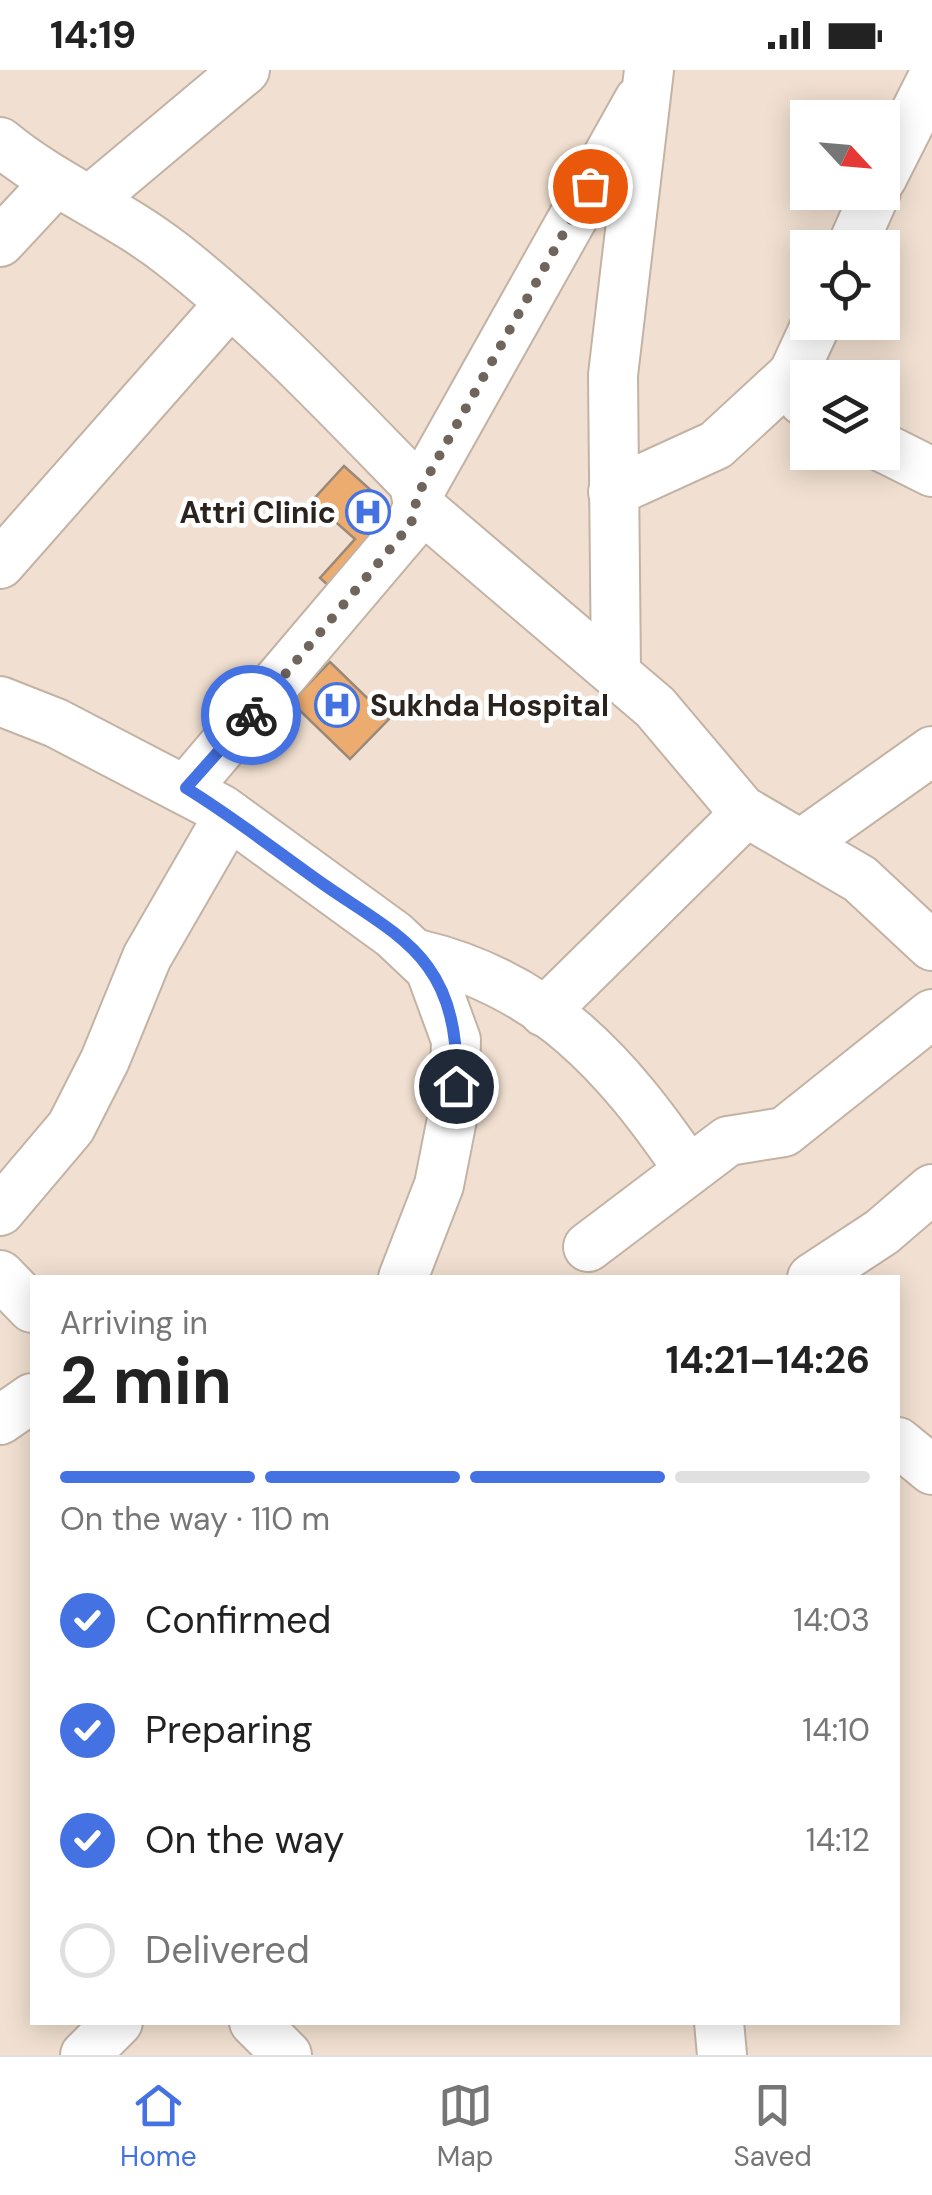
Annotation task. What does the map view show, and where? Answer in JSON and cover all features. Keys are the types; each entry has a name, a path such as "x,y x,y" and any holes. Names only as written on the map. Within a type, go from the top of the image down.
{"street":[{"path":"0,242 245,70"},
{"path":"616,673 613,375 648,77"},
{"path":"186,788 411,524 418,500 648,77"},
{"path":"900,142 932,79"},
{"path":"0,142 73,192 134,225 230,303 414,484 418,500 676,729 746,813 860,879 932,946"},
{"path":"0,564 230,303"},
{"path":"613,492 716,445 790,397"},
{"path":"900,456 932,472"},
{"path":"0,701 56,723 186,788 229,815 418,954 439,984 456,1040 457,1063 454,1109 439,1186 404,1275"},
{"path":"801,844 932,752"},
{"path":"544,1012 746,813"},
{"path":"0,1211 71,1128 106,1060 147,957 229,815"},
{"path":"418,954 481,971 587,1043 623,1078 688,1169"},
{"path":"588,1247 728,1141 784,1132 932,1014"},
{"path":"817,1275 882,1232 932,1189"},
{"path":"0,1275 30,1306"},
{"path":"0,1420 30,1399"},
{"path":"900,1444 932,1470"},
{"path":"85,2055 115,2025"},
{"path":"257,2025 287,2055"},
{"path":"720,2025 722,2055"}],"building":[{"path":"344,466 406,522 340,596 320,578 355,539 312,501"},
{"path":"330,662 389,719 350,759 291,702"}],"way so far":[{"path":"251,715 411,524 418,494 590,186"}],"place":[{"name":"Attri Clinic","path":"368,512"},
{"name":"Sukhda Hospital","path":"337,705"}],"route":[{"path":"251,715 186,788 257,834 418,954 439,984 450,1016 456,1040 456,1086"}]}
